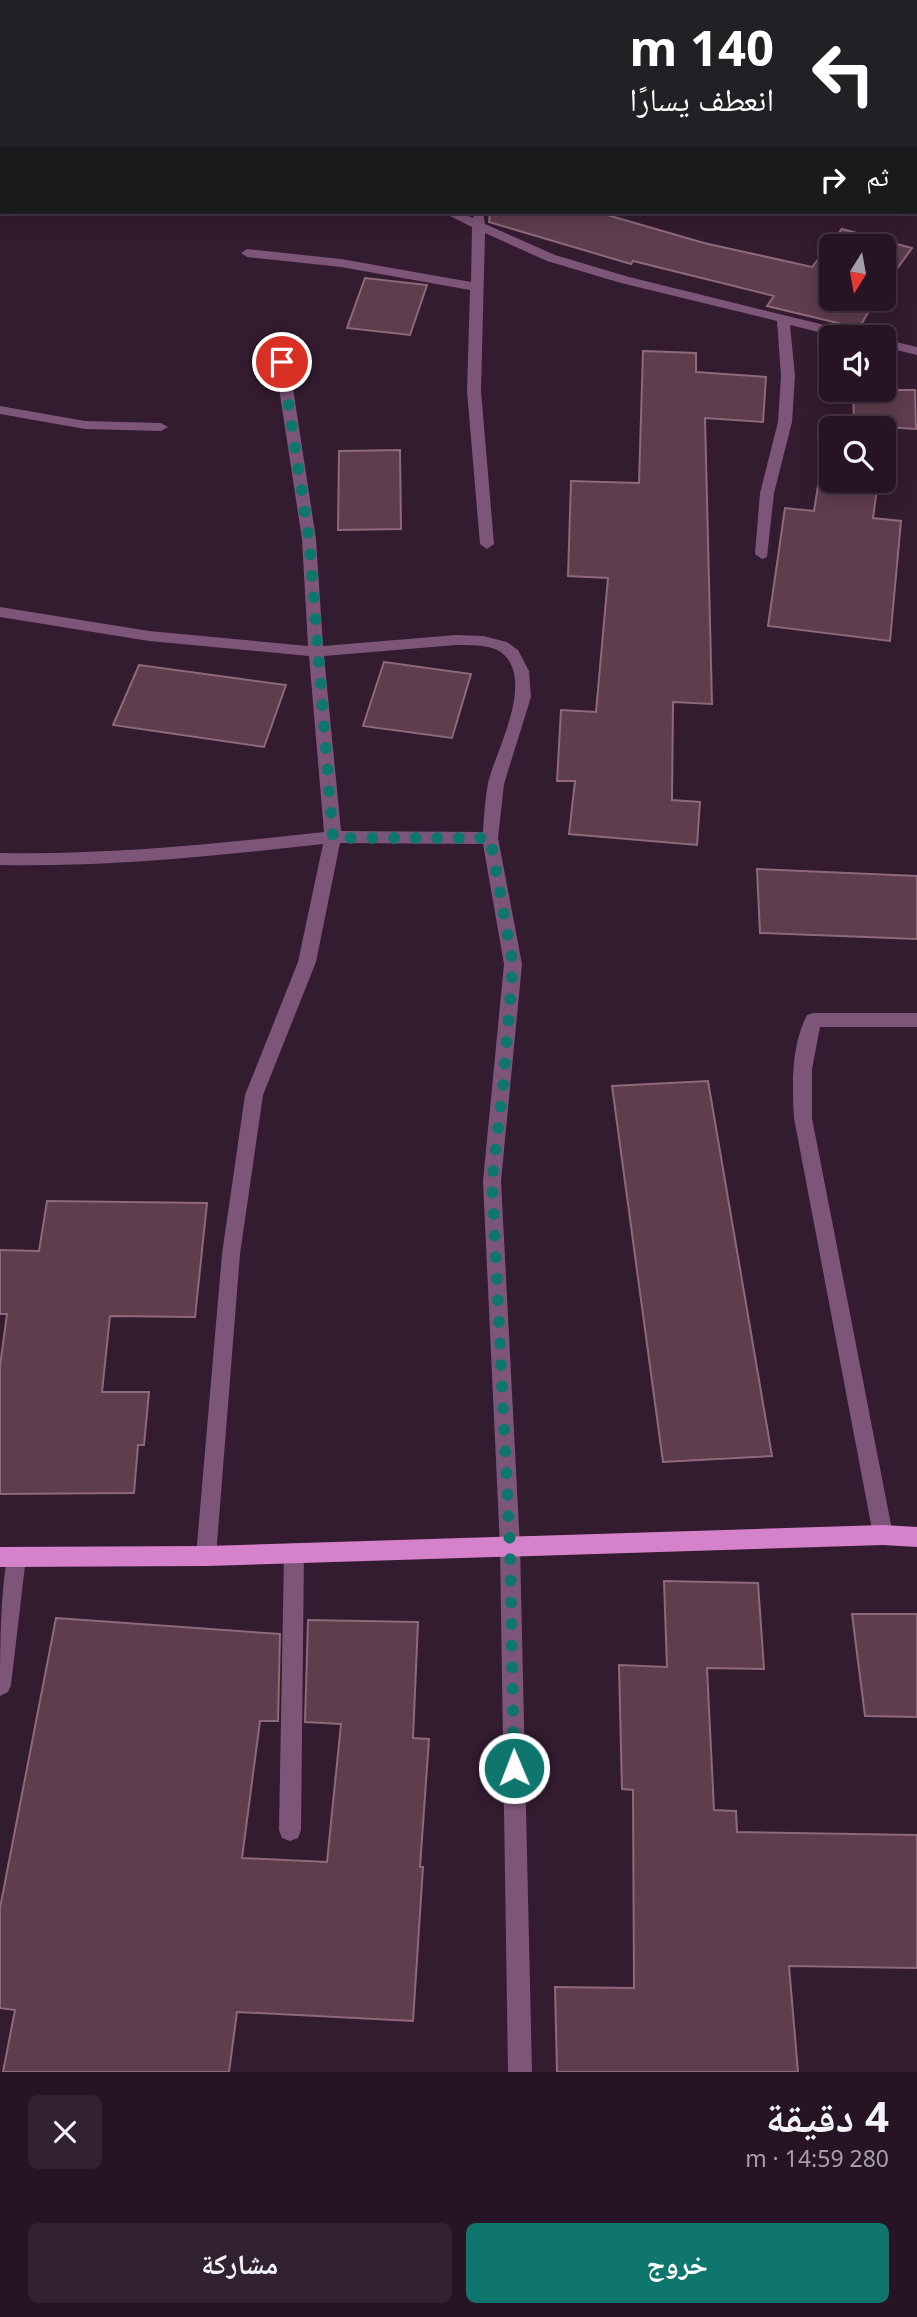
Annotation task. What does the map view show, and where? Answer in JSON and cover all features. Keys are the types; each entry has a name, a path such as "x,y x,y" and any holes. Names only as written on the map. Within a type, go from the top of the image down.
{"main road":[{"path":"8,1557 206,1556 883,1535 917,1537"}],"street":[{"path":"458,214 479,218 551,258 625,281 819,328"},
{"path":"479,218 476,288 478,352 474,390 486,544"},
{"path":"247,253 341,262 476,288"},
{"path":"762,554 767,493 785,422 788,376 783,319"},
{"path":"896,347 917,351"},
{"path":"206,1556 231,1254 254,1095 307,962 333,838 309,539 282,362"},
{"path":"0,410 85,425 160,427"},
{"path":"0,612 149,636 316,652 457,640 483,641 502,646 513,654 521,671 523,697 496,784 490,838 513,964 492,1181 510,1547 520,2072"},
{"path":"0,859 71,860 158,856 333,838 490,838"},
{"path":"883,1535 803,1118 801,1082 805,1041 813,1020 917,1020"},
{"path":"289,1830 294,1553"},
{"path":"0,1685 8,1557"}],"building":[{"path":"490,214 604,214 704,243 812,267 819,258 819,312 868,312 861,325 846,325 767,306 774,296 633,261 631,264 489,222"},
{"path":"842,229 860,234 838,234"},
{"path":"896,244 912,248 896,270"},
{"path":"365,278 427,285 410,335 347,328"},
{"path":"643,351 696,353 696,372 766,377 763,422 705,418 712,704 673,702 672,800 700,802 697,845 569,834 575,781 557,781 561,710 596,712 608,578 568,576 571,481 639,483"},
{"path":"896,390 915,390 916,429 896,428 896,416 854,416 853,402 896,402"},
{"path":"400,450 401,529 338,530 339,451"},
{"path":"819,479 819,493 876,493 873,518 901,521 890,641 768,626 785,508 814,511"},
{"path":"384,662 471,674 452,738 363,726"},
{"path":"139,665 286,685 264,747 113,725"},
{"path":"757,869 917,876 917,939 760,933"},
{"path":"708,1081 772,1456 663,1462 612,1086"},
{"path":"47,1201 207,1203 195,1317 110,1316 102,1392 149,1392 144,1445 138,1445 134,1493 0,1494 0,1366 7,1314 0,1314 0,1250 39,1251"},
{"path":"664,1581 758,1583 764,1669 707,1668 714,1810 736,1811 737,1832 917,1835 917,1968 789,1966 798,2072 557,2072 555,1987 634,1988 633,1790 622,1789 619,1665 667,1667"},
{"path":"852,1614 917,1614 917,1717 865,1716"},
{"path":"56,1618 280,1634 278,1721 260,1721 242,1858 327,1862 341,1724 305,1722 308,1620 418,1622 413,1738 429,1739 413,2021 237,2012 229,2072 3,2072 15,2010 0,2008 0,1908"}],"route":[{"path":"282,362 309,539 333,838 490,838 513,964 492,1181 510,1547 514,1768"}]}
